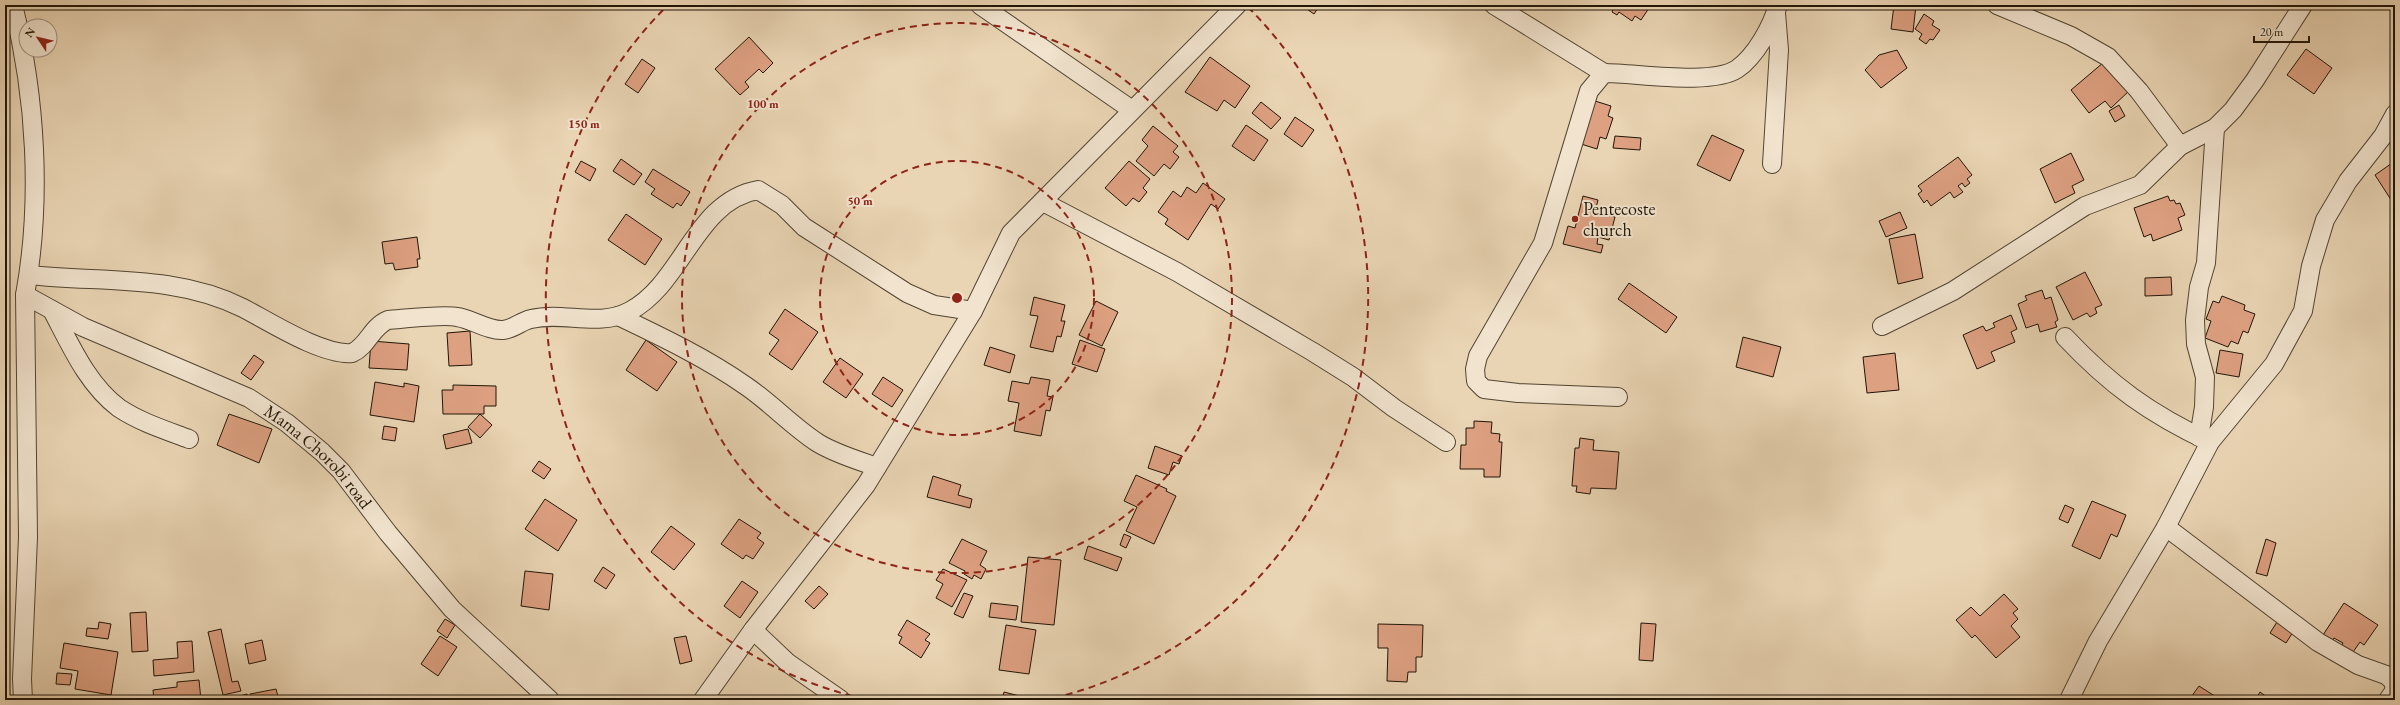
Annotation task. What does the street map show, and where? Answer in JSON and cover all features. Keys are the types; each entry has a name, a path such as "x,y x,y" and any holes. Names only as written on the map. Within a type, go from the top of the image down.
{"street":[{"path":"13,5 21,40 33,120 33,196 28,275 25,295 28,537 22,679 24,700"},
{"path":"980,5 1132,110"},
{"path":"703,700 753,630 866,485 973,311 1010,233 1043,202 1237,5"},
{"path":"1494,5 1604,73 1706,78 1737,69 1759,46 1777,9"},
{"path":"1997,5 2071,36 2108,57 2139,91 2180,146"},
{"path":"1882,326 1953,291 2085,206 2140,184 2180,146 2215,128 2234,110 2303,5"},
{"path":"1772,164 1779,50 1777,9"},
{"path":"1604,73 1589,91 1543,242 1478,356 1475,369 1476,381 1484,388 1518,393 1618,397"},
{"path":"2069,700 2098,641 2166,527 2205,440 2274,364 2303,311 2311,266 2325,220 2348,181 2384,136 2395,114"},
{"path":"2205,440 2205,377 2196,344 2194,320 2199,287 2206,263 2215,128"},
{"path":"28,275 57,278 140,280 192,289 241,308 326,349 346,354 358,350 378,325 388,320 457,317 503,330 530,319 546,317 606,319 618,316 637,307 668,276 721,205 739,195 758,190 782,205 804,227 907,293 934,305 973,311"},
{"path":"1043,202 1177,272 1320,356 1353,377 1394,408 1446,442"},
{"name":"Mama Chorobi road","path":"25,295 83,327 249,398 287,423 322,452 341,471 388,533 452,609 550,700"},
{"path":"52,310 79,360 107,397 130,414 152,426 189,439"},
{"path":"618,316 670,340 715,366 746,386 817,442 838,453 877,467"},
{"path":"2064,337 2096,369 2137,402 2172,424 2205,440"},
{"path":"2166,527 2318,642 2358,665 2386,675 2393,681 2394,690 2388,700"},
{"path":"753,630 788,664 841,700"}],"building":[{"path":"1301,5 1320,5 1314,14"},
{"path":"1615,5 1651,5 1641,20 1635,16 1632,21 1619,12 1617,15 1612,12"},
{"path":"1894,5 1916,5 1913,32 1891,29"},
{"path":"1924,14 1934,21 1932,25 1940,30 1933,40 1930,39 1926,44 1919,39 1922,34 1915,29"},
{"path":"749,37 773,63 763,73 759,69 745,82 749,87 740,95 715,69"},
{"path":"2306,49 2332,68 2314,94 2287,75"},
{"path":"1897,50 1907,68 1881,88 1865,70 1879,55"},
{"path":"1210,57 1250,86 1235,108 1224,100 1217,111 1185,92"},
{"path":"642,59 655,68 638,93 625,84"},
{"path":"2104,62 2130,90 2111,108 2105,101 2089,113 2071,90"},
{"path":"1595,101 1611,106 1608,116 1613,118 1606,139 1600,137 1597,149 1581,144"},
{"path":"1261,102 1281,118 1271,129 1252,113"},
{"path":"2119,105 2125,116 2115,122 2109,111"},
{"path":"1295,117 1314,130 1302,147 1284,134"},
{"path":"1246,125 1268,140 1254,161 1232,146"},
{"path":"1153,126 1178,146 1173,152 1179,157 1170,169 1164,164 1154,176 1136,161 1148,146 1142,140"},
{"path":"1712,135 1744,150 1730,181 1697,165"},
{"path":"1615,136 1641,138 1640,150 1613,148"},
{"path":"2071,153 2084,180 2072,186 2075,193 2055,203 2040,169"},
{"path":"1958,157 1972,175 1967,179 1970,183 1965,187 1962,183 1958,186 1963,192 1954,198 1950,192 1931,206 1927,200 1924,203 1918,194 1922,191 1918,186"},
{"path":"621,159 642,174 634,185 613,171"},
{"path":"581,161 596,169 590,181 575,172"},
{"path":"1129,161 1150,179 1143,188 1147,192 1139,202 1133,198 1126,206 1105,188"},
{"path":"2395,161 2395,206 2375,175"},
{"path":"653,169 690,192 681,206 677,203 673,208 651,194 655,189 645,182"},
{"path":"1203,183 1225,199 1218,209 1211,204 1188,240 1165,224 1168,219 1158,212 1173,191 1181,197 1187,187 1196,193"},
{"name":"Pentecoste church","path":"1583,196 1598,200 1595,212 1615,217 1609,240 1598,237 1597,244 1603,245 1601,253 1563,244 1568,226 1575,228"},
{"path":"2168,196 2170,201 2174,200 2176,204 2180,203 2185,215 2178,218 2182,230 2153,241 2151,234 2144,237 2134,208"},
{"path":"1900,212 1907,228 1886,237 1879,221"},
{"path":"626,214 662,239 645,265 608,240"},
{"path":"1915,234 1923,278 1898,284 1889,239"},
{"path":"417,237 420,259 417,259 418,267 395,270 393,263 385,264 382,242"},
{"path":"2085,272 2102,305 2095,308 2097,313 2090,317 2087,313 2073,320 2056,287"},
{"path":"2171,277 2172,295 2145,296 2145,278"},
{"path":"1629,283 1677,317 1666,333 1618,299"},
{"path":"2042,290 2045,299 2051,297 2058,320 2055,322 2057,327 2040,332 2038,324 2026,328 2018,304 2027,300 2025,296"},
{"path":"2222,296 2245,305 2244,310 2255,314 2248,333 2243,331 2238,344 2231,341 2228,347 2205,338 2211,321 2206,319 2213,301 2219,303"},
{"path":"1034,297 1065,305 1061,321 1065,321 1061,337 1057,336 1053,352 1030,347 1038,316 1030,315"},
{"path":"1096,301 1118,312 1102,346 1079,335"},
{"path":"785,309 818,332 792,370 769,354 779,340 769,333"},
{"path":"2011,315 2017,329 2011,332 2015,342 1991,352 1995,361 1977,369 1963,335 1983,326 1986,331 1995,327 1993,323"},
{"path":"470,331 472,365 449,366 447,333"},
{"path":"1743,337 1781,347 1773,377 1736,367"},
{"path":"646,340 677,362 657,391 626,370"},
{"path":"1080,340 1105,349 1097,372 1072,364"},
{"path":"371,341 409,344 407,370 369,368"},
{"path":"990,347 1015,355 1010,373 984,365"},
{"path":"2220,350 2243,354 2239,377 2216,373"},
{"path":"1895,353 1899,390 1867,393 1863,357"},
{"path":"254,355 264,362 251,380 241,373"},
{"path":"840,358 863,374 846,398 823,382"},
{"path":"883,377 903,390 892,407 872,394"},
{"path":"1031,377 1050,380 1047,396 1053,397 1050,411 1046,410 1041,436 1014,431 1019,403 1008,401 1012,381 1029,384"},
{"path":"375,382 404,387 404,383 419,386 414,422 370,415"},
{"path":"453,385 496,386 496,406 484,406 484,414 443,414 442,390 453,390"},
{"path":"229,414 272,429 259,463 217,445"},
{"path":"480,414 492,425 480,438 468,427"},
{"path":"1474,421 1492,422 1491,433 1500,434 1499,442 1502,442 1500,477 1484,477 1484,469 1460,469 1461,445 1466,445 1466,428 1474,428"},
{"path":"384,426 397,428 395,441 382,439"},
{"path":"468,429 472,443 446,449 443,435"},
{"path":"1580,438 1594,440 1593,450 1619,452 1616,489 1591,488 1590,494 1576,492 1577,486 1572,486 1575,448 1579,448"},
{"path":"1155,446 1182,456 1179,464 1173,462 1169,475 1148,468"},
{"path":"539,461 551,469 544,479 532,471"},
{"path":"1136,475 1167,489 1166,491 1176,496 1154,544 1126,531 1137,507 1124,501"},
{"path":"933,476 961,485 958,495 972,499 970,508 927,497"},
{"path":"545,499 577,520 558,551 525,529"},
{"path":"2092,501 2126,515 2117,537 2111,534 2100,559 2072,546"},
{"path":"2065,505 2074,509 2068,523 2059,519"},
{"path":"739,519 761,533 757,538 764,543 753,559 746,555 743,559 721,544"},
{"path":"671,526 695,544 674,570 651,552"},
{"path":"1124,534 1131,537 1126,548 1120,545"},
{"path":"962,539 987,551 980,565 986,569 981,579 974,575 972,579 964,574 965,571 949,563"},
{"path":"2266,539 2276,543 2267,576 2256,573"},
{"path":"1088,546 1122,558 1117,571 1084,559"},
{"path":"1028,557 1061,560 1054,625 1021,622"},
{"path":"603,567 615,575 606,589 594,581"},
{"path":"943,569 967,580 952,607 936,598 943,584 936,580"},
{"path":"525,571 553,574 549,610 521,606"},
{"path":"742,581 758,592 740,618 724,606"},
{"path":"819,586 828,594 814,609 805,601"},
{"path":"964,593 973,596 963,618 954,614"},
{"path":"2004,594 2018,609 2013,613 2018,619 2011,626 2020,637 1996,658 1975,635 1972,638 1956,620 1971,607 1980,616"},
{"path":"991,603 1018,606 1016,620 989,617"},
{"path":"2344,603 2378,625 2364,645 2360,642 2351,655 2340,648 2343,643 2334,638 2332,641 2323,635"},
{"path":"146,612 148,651 132,652 130,613"},
{"path":"445,619 455,625 447,638 437,631"},
{"path":"907,620 930,634 925,640 930,643 921,658 899,643 902,637 898,635"},
{"path":"99,622 111,624 108,639 86,636 87,628 98,629"},
{"path":"2277,622 2293,632 2286,643 2270,633"},
{"path":"1641,623 1656,624 1653,661 1639,660"},
{"path":"1378,624 1423,625 1422,657 1416,657 1416,672 1408,672 1407,682 1387,681 1388,648 1378,648"},
{"path":"1006,625 1036,630 1029,674 999,670"},
{"path":"221,629 232,682 238,681 241,691 223,695 208,632"},
{"path":"440,636 457,647 438,676 421,664"},
{"path":"686,636 692,661 680,664 674,638"},
{"path":"262,640 266,660 249,664 245,644"},
{"path":"192,641 194,672 154,676 153,660 178,658 177,642"},
{"path":"64,643 118,652 111,695 75,689 78,671 60,668"},
{"path":"57,673 72,674 70,685 56,684"},
{"path":"199,680 201,700 154,700 153,690 177,687 177,682"},
{"path":"2199,686 2221,700 2189,700"},
{"path":"276,689 279,700 252,700 250,694"},
{"path":"1004,692 1035,700 1002,700"},
{"path":"2260,692 2271,700 2255,700"},
{"path":"247,694 249,700 225,700"}],"place":[{"name":"Pentecoste church","path":"1575,219"}]}
